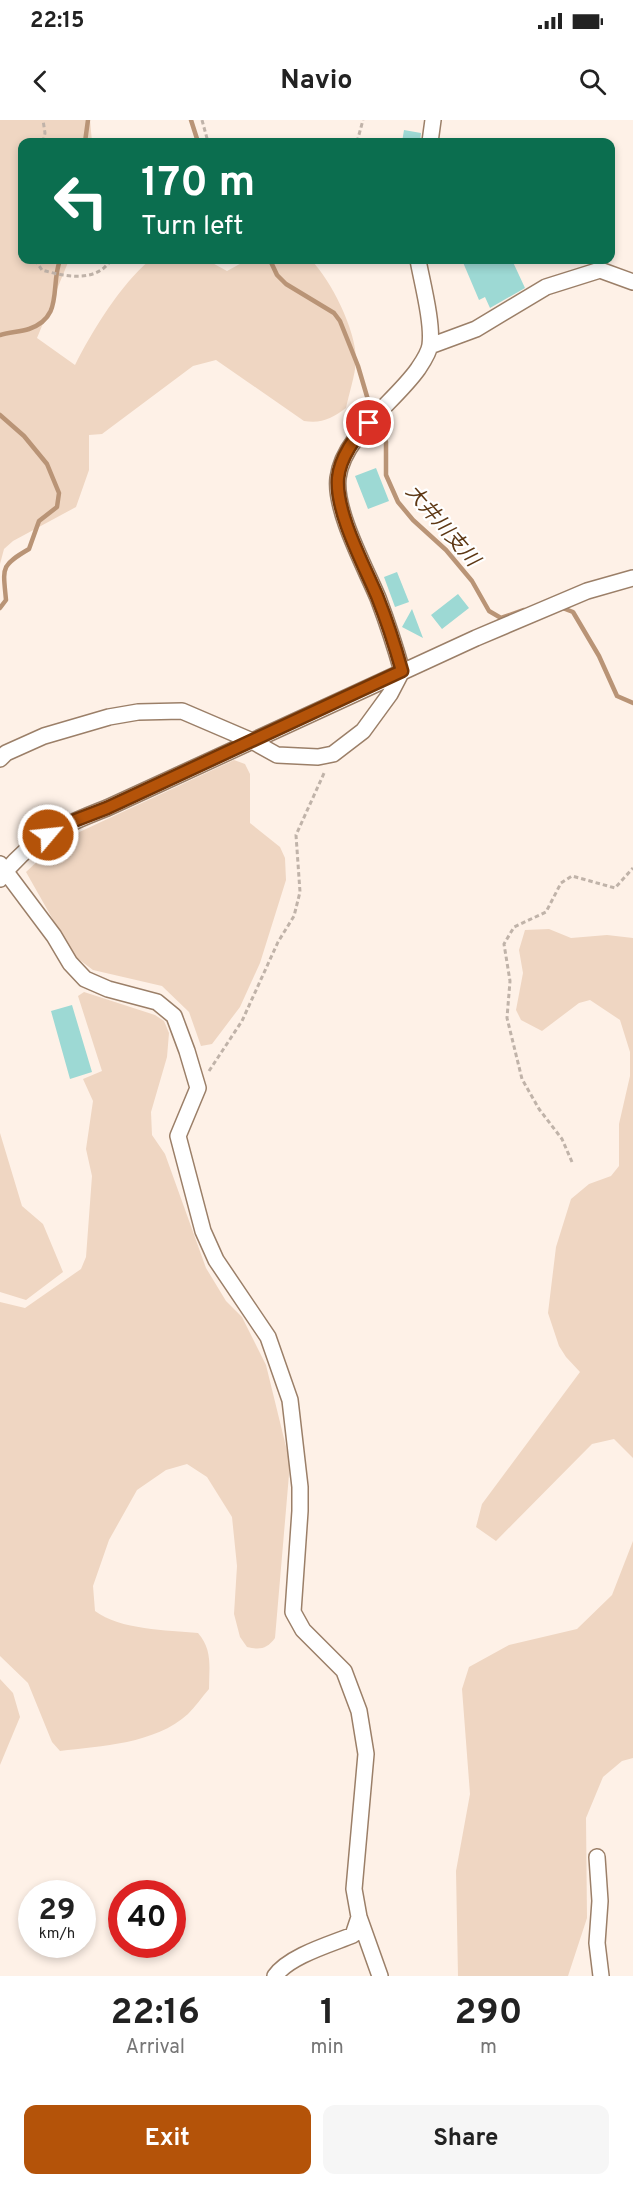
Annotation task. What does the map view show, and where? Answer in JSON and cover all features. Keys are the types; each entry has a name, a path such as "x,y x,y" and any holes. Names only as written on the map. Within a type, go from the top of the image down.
{"street":[{"path":"431,138 433,120"},
{"path":"0,759 6,753 44,736 109,717 138,712 182,711 252,741 277,755 318,757 333,754 363,731 390,694 402,671 382,608 346,521 338,480 340,466 354,441 408,383 422,363 430,346 419,264"},
{"path":"430,346 476,329 546,287 600,270 633,282"},
{"path":"380,1976 360,1917 354,1889 366,1754 359,1711 344,1671 303,1630 293,1612 300,1486 290,1400 268,1338 216,1260 203,1231 178,1136 198,1088 174,1016 157,1002 108,989 85,979 70,963 54,936 2,872 32,845 63,825 107,808 476,638 587,591 633,578"},
{"path":"597,1857 600,1901 597,1943 601,1976"},
{"path":"275,1976 279,1970 302,1956 353,1935 360,1917"}],"path":[{"path":"43,120 44,138"},
{"path":"201,120 207,138"},
{"path":"358,138 363,120"},
{"path":"38,264 42,270 64,276 91,275 108,264"},
{"path":"198,1088 242,1022 278,942 294,916 300,892 296,835 333,754"},
{"path":"572,1162 562,1139 539,1109 522,1078 507,1018 510,981 504,944 514,927 546,912 561,883 572,876 615,888 633,868"}],"shaded area":[{"path":"0,120 90,120 92,138 18,138 18,264 67,264 37,338 75,365 108,309 128,282 146,264 214,264 227,271 240,264 315,264 334,293 352,336 356,361 353,379 346,408 336,415 316,422 304,421 216,360 193,366 102,434 89,435 89,470 76,507 13,541 4,549 0,564"},
{"path":"234,760 245,764 250,774 250,823 280,847 285,858 286,880 260,963 240,1007 212,1044 201,1046 189,1012 162,986 93,970 73,955 26,872 58,842"},
{"path":"549,929 571,938 607,935 633,938 633,1458 614,1439 592,1444 496,1541 476,1527 482,1504 580,1372 559,1346 548,1313 556,1247 571,1199 589,1184 611,1176 619,1166 619,1124 630,1076 630,1052 620,1020 590,1000 579,1003 542,1031 521,1020 516,1010 523,973 519,950 525,930"},
{"path":"84,992 155,1015 164,1021 169,1033 167,1057 151,1112 152,1135 165,1154 206,1268 226,1301 242,1317 266,1365 290,1463 275,1638 266,1646 259,1648 247,1647 240,1637 234,1614 237,1566 232,1517 207,1477 187,1464 166,1470 137,1490 109,1540 93,1586 95,1611 130,1626 198,1633 208,1653 209,1689 188,1714 160,1732 127,1742 60,1751 52,1742 28,1683 0,1656 0,1302 25,1308 81,1269 86,1257 92,1176 86,1149 93,1101 83,1079 102,1071 78,996"},
{"path":"0,1133 22,1206 43,1224 63,1272 26,1300 0,1292"},
{"path":"633,1541 633,1758 622,1761 603,1777 586,1818 587,1918 568,1976 458,1976 456,1871 470,1794 462,1689 469,1667 509,1645 577,1629 612,1595"},
{"path":"0,1679 13,1693 20,1717 0,1765"}],"building":[{"path":"404,130 421,133 420,138 403,138"},
{"path":"464,264 514,264 525,288 490,308 485,297 479,300"},
{"path":"376,468 389,501 368,509 355,476"},
{"path":"397,572 409,602 395,607 384,577"},
{"path":"458,594 469,608 442,629 431,615"},
{"path":"412,609 423,638 402,627"},
{"path":"72,1005 92,1072 70,1079 51,1011"}],"waterway":[{"path":"86,138 88,120"},
{"name":"大井川支川","path":"191,120 197,138"},
{"path":"0,335 29,329 40,324 47,317 52,309 59,264"},
{"name":"大井川支川","path":"272,264 277,275 286,284 334,313 340,321 358,366 371,410 386,442 386,475 398,502 413,520 446,550 472,581 489,611 501,618 524,610"},
{"path":"0,415 24,436 47,464 59,493 57,507 39,521 29,549 8,564 4,574 6,600 0,608"},
{"name":"大井川支川","path":"560,607 573,612 599,656 617,696 633,703"}],"route":[{"path":"48,835 63,825 107,808 402,671 378,598 346,521 339,493 340,466 354,441 369,423"}]}
